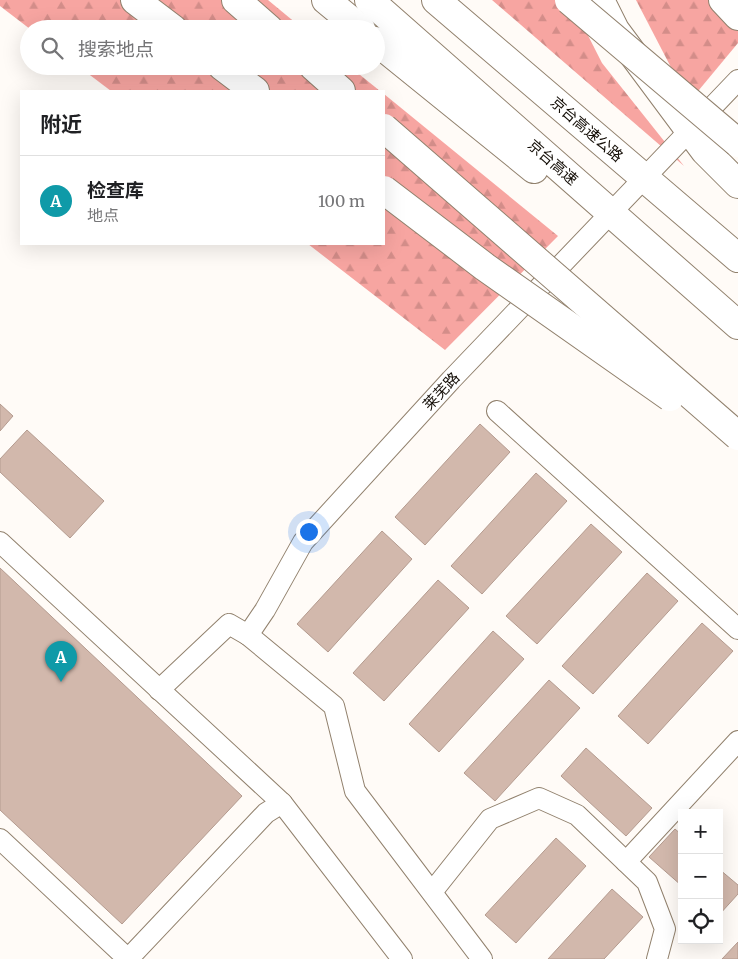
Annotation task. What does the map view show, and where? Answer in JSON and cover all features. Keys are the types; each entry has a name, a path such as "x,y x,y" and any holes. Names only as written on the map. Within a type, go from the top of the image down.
{"highway":[{"path":"135,0 161,20"},
{"path":"236,0 259,20"},
{"path":"326,0 350,20"},
{"name":"京台高速","path":"369,0 738,325"},
{"name":"京台高速公路","path":"436,0 738,258"},
{"path":"569,0 738,143"},
{"path":"600,0 615,30 705,151 738,184"},
{"path":"385,48 738,334"},
{"path":"234,75 254,90"},
{"path":"322,75 340,90"},
{"path":"385,129 738,436"},
{"path":"385,191 485,267 738,445"}],"lane":[{"name":"莱芜路","path":"248,635 265,610 303,542 450,380 738,80"},
{"path":"497,411 738,629"},
{"path":"0,542 282,802 402,959"},
{"path":"160,690 229,624 248,635 334,706 355,791 482,959"},
{"path":"626,862 738,741"},
{"path":"432,892 490,819 539,798 577,815 647,882 665,929 657,959"},
{"path":"0,839 128,959 266,813 282,802"}],"green space":[{"path":"0,0 268,0 292,20 20,21 0,6"},
{"path":"492,0 570,0 602,63 684,166"},
{"path":"636,0 738,0 738,43 689,102"},
{"path":"90,75 360,75 379,90 110,90"},
{"path":"385,95 558,236 445,350 309,245 385,245"}],"building":[{"path":"0,404 13,416 0,431"},
{"path":"480,424 510,452 425,545 395,517"},
{"path":"27,430 104,501 70,538 0,472 0,459"},
{"path":"536,473 567,501 482,594 451,566"},
{"path":"591,524 622,552 537,644 506,616"},
{"path":"382,531 412,559 328,652 297,624"},
{"path":"0,568 242,796 122,924 0,810"},
{"path":"647,573 678,601 593,694 562,666"},
{"path":"438,580 469,608 384,701 353,673"},
{"path":"702,623 733,651 648,744 618,716"},
{"path":"493,631 524,659 439,752 409,724"},
{"path":"549,680 580,708 495,801 464,773"},
{"path":"586,748 652,808 626,836 561,776"},
{"path":"675,829 678,832 678,882 649,857"},
{"path":"556,838 586,866 516,943 485,915"},
{"path":"723,872 738,885 738,894 723,911"},
{"path":"612,889 643,917 604,959 548,959"},
{"path":"738,942 738,959 722,959"}],"place":[{"name":"检查库","path":"61,682"}]}
